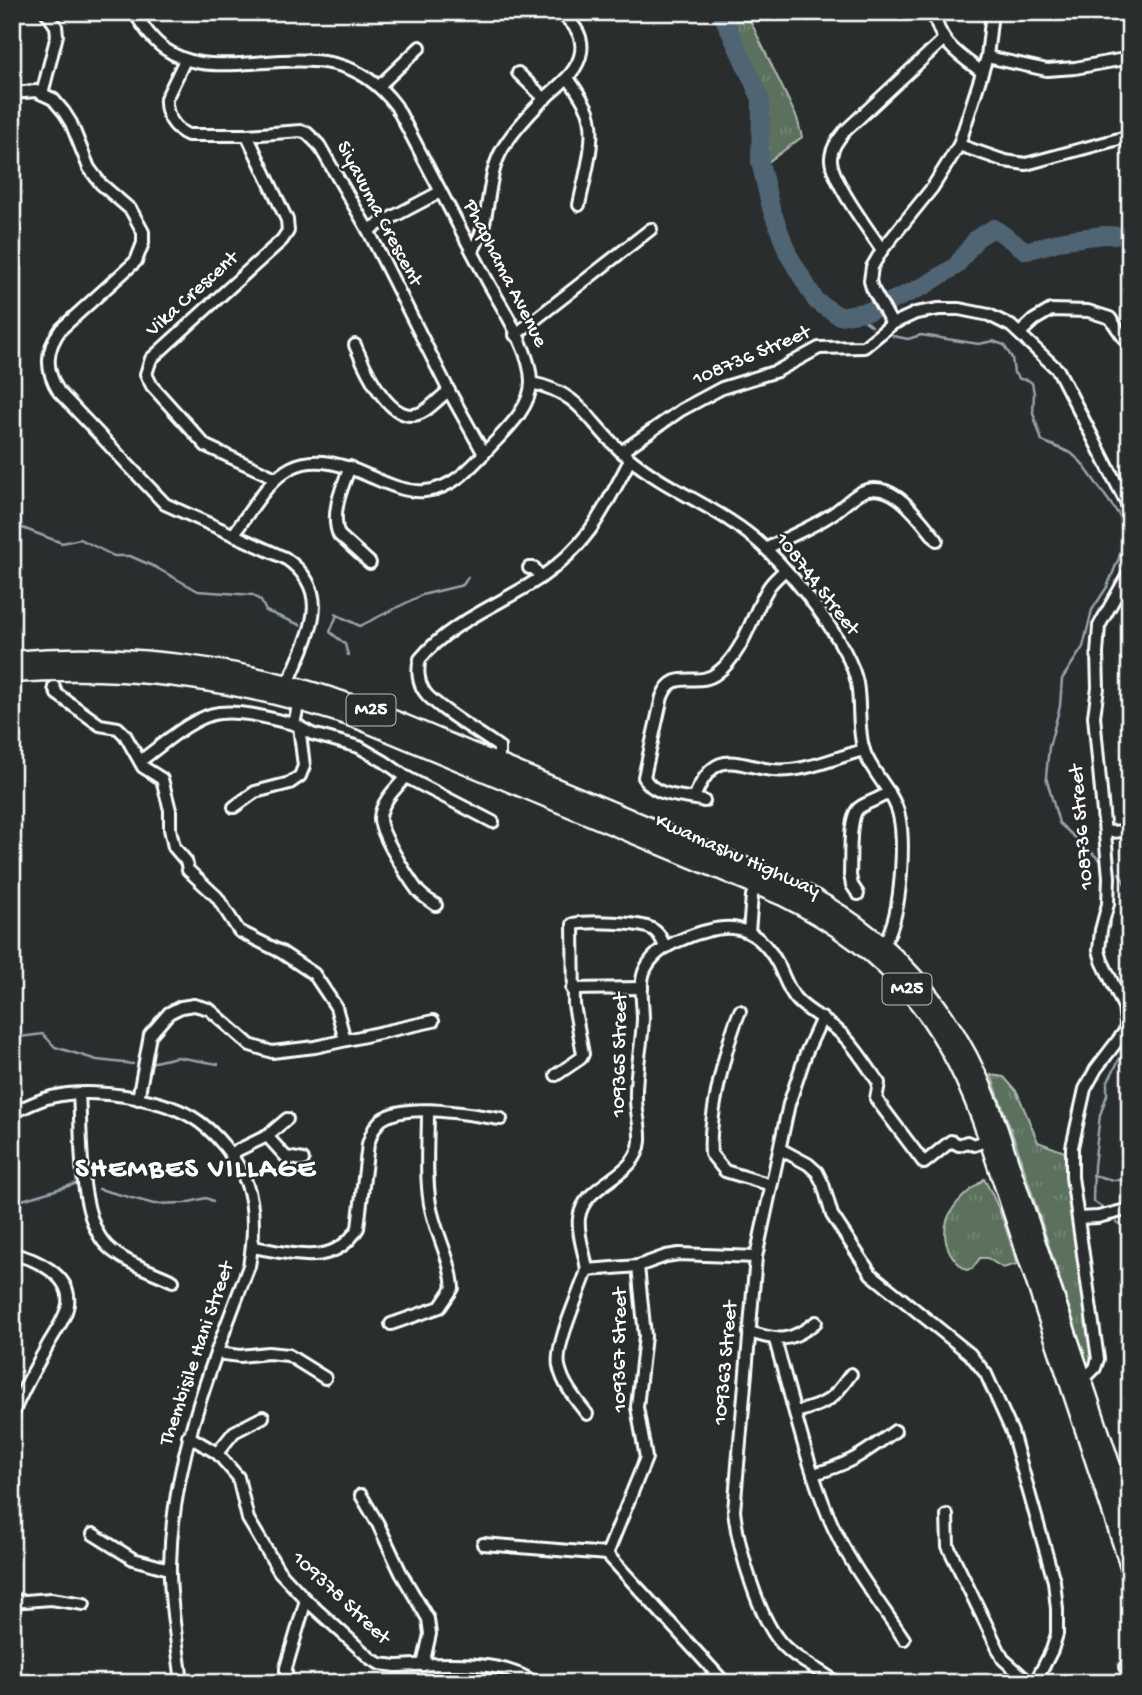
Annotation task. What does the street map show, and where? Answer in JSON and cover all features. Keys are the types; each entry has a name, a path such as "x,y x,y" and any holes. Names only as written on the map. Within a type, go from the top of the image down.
{"main road":[{"name":"Kwamashu Highway","path":"12,660 93,657 159,661 228,671 285,690 365,707 499,755 758,879 856,941 878,950 930,994 956,1031 978,1072 991,1105 1130,1569"},
{"name":"Kwamashu Highway","path":"12,674 48,671 143,674 285,690 299,701 361,721 758,879"},
{"name":"Kwamashu Highway","path":"878,950 949,1046 976,1106 1077,1387 1125,1495 1130,1520"}],"street":[{"path":"43,94 57,34 57,26 46,12"},
{"name":"Phaphama Avenue","path":"134,12 159,44 186,60 209,65 297,60 332,62 359,72 379,86 396,106 516,335 527,362 531,383 517,417 484,454 452,483 425,491 410,491 337,462 302,463 288,469 265,489 234,534"},
{"path":"472,251 482,232 497,158 511,136 568,78 580,58 582,43 575,27 559,12"},
{"path":"934,12 937,29 943,40 982,72"},
{"path":"892,324 876,298 870,274 882,250 932,188 959,145 987,57 992,12"},
{"path":"882,250 838,181 831,165 832,151 835,143 849,127 943,40"},
{"path":"379,86 420,47"},
{"path":"987,57 1047,70 1130,58"},
{"name":"Siyavuma Crescent","path":"186,60 166,99 166,110 178,129 188,135 247,135 292,131 307,133 324,152 368,230 449,391 484,454"},
{"path":"517,73 545,99"},
{"path":"568,78 588,109 592,125 579,205"},
{"path":"12,93 36,91 53,99 64,112 89,168 101,184 131,210 143,232 143,243 136,261 54,337 48,359 52,381 157,498 188,515 285,558 300,568 309,580 314,596 314,615 285,690"},
{"name":"Vika Crescent","path":"247,135 287,220 288,231 282,240 151,359 146,374 152,386 206,446 276,478"},
{"path":"959,145 1005,161 1027,164 1130,136"},
{"path":"368,230 440,192"},
{"path":"516,335 651,229"},
{"name":"108736 Street","path":"621,452 681,410 711,393 777,371 814,349 864,347 892,324 916,313 950,308 989,315 1021,332 1050,360 1064,378 1130,510"},
{"path":"1021,332 1051,310 1088,310 1111,318 1130,347"},
{"path":"355,345 377,388 396,409 413,415 420,414 449,391"},
{"name":"108744 Street","path":"531,383 549,386 570,398 630,460 711,509 766,549 825,620 850,662 857,684 864,750 898,812 902,838 895,916 889,934 878,950"},
{"path":"499,755 424,691 418,665 426,652 452,631 540,578 586,538 630,460"},
{"path":"350,467 341,490 337,531 370,564"},
{"path":"766,549 829,517 858,494 871,489 884,489 892,494 912,511 937,540"},
{"path":"529,568 534,568 540,578"},
{"path":"785,569 768,587 743,640 723,668 708,678 673,681 665,689 644,777 647,783 659,791 699,799 706,773 722,763 788,771 864,750"},
{"name":"108736 Street","path":"1077,1387 1095,1368 1098,1359 1072,1177 1072,1155 1081,1101 1090,1078 1120,1040 1126,1024 1124,1007 1102,961 1100,950 1109,890 1094,729 1099,678 1097,639 1103,617 1130,571"},
{"path":"54,687 57,694 100,725 117,728 125,735 143,767 162,779 166,789 174,846 186,861 188,870 217,897 239,931 304,966 324,987 340,1017 345,1040"},
{"path":"234,807 255,792 290,783 300,776 304,766 297,725 299,701"},
{"path":"141,761 190,725 212,715 235,713 297,725 312,734 359,747 406,777 493,822"},
{"path":"406,777 389,796 381,813 380,823 419,893 436,905"},
{"path":"858,894 850,875 854,816 859,808 889,792"},
{"path":"1105,832 1130,831"},
{"path":"750,932 758,879"},
{"path":"556,1075 583,1054 572,989 573,926 578,923 637,925 650,928 659,934 665,947 716,928 735,928 750,932 767,948 798,1001 847,1039 879,1083 876,1098 924,1163 951,1142 974,1145 988,1140"},
{"name":"109365 Street","path":"587,1270 579,1229 582,1207 591,1194 627,1167 640,1142 636,1098 643,1026 642,988 649,963 665,947"},
{"path":"572,989 642,988"},
{"path":"138,1099 150,1035 169,1013 181,1007 194,1005 209,1009 250,1045 262,1050 299,1050 433,1021"},
{"path":"740,1011 727,1044 712,1124 711,1154 725,1171 771,1185"},
{"name":"109363 Street","path":"822,1018 797,1076 756,1257 734,1511 738,1539 770,1629 792,1654 837,1683"},
{"path":"79,1094 84,1176 94,1224 101,1237 114,1251 173,1281"},
{"name":"Thembisile Hani Street","path":"12,1113 52,1096 79,1094 138,1099 172,1108 192,1117 210,1131 230,1154 246,1182 253,1215 249,1266 188,1436 172,1517 170,1569 182,1683"},
{"path":"391,1324 440,1307 453,1288 428,1186 428,1111"},
{"path":"252,1247 318,1256 332,1253 351,1239 358,1228 366,1154 372,1131 380,1121 391,1115 428,1111 501,1119"},
{"path":"230,1154 267,1136 287,1119"},
{"path":"267,1136 286,1157 303,1160"},
{"path":"780,1149 817,1172 832,1215 871,1274 971,1354 986,1374 1012,1432 1054,1581 1057,1634 1052,1650 1033,1683 1003,1659 948,1546 947,1514"},
{"path":"1079,1217 1098,1217 1130,1209"},
{"path":"12,1254 32,1258 52,1271 65,1286 68,1300 62,1321 21,1394 12,1416"},
{"path":"587,1414 562,1377 559,1361 567,1326 587,1270 638,1266 666,1255 756,1257"},
{"name":"109367 Street","path":"607,1554 646,1458 638,1415 645,1336 638,1266"},
{"path":"749,1332 775,1340 799,1334 816,1322"},
{"path":"775,1340 828,1517 904,1639"},
{"path":"216,1353 240,1356 268,1353 288,1355 325,1378"},
{"path":"796,1412 829,1401 837,1395 851,1374"},
{"path":"217,1453 234,1432 263,1417"},
{"path":"813,1474 856,1460 895,1431"},
{"name":"109378 Street","path":"188,1436 217,1453 238,1477 248,1519 279,1571 306,1600 371,1659 388,1665 499,1667 527,1676 535,1683"},
{"path":"361,1495 428,1619 430,1634 423,1665"},
{"path":"93,1534 133,1559 170,1569"},
{"path":"483,1544 607,1554 724,1683"},
{"path":"12,1602 51,1599 84,1604"},
{"path":"286,1683 286,1668 306,1600"}],"green space":[{"path":"724,12 746,12 797,118 802,137 764,165 764,97"},
{"path":"991,1075 1004,1077 1017,1092 1038,1142 1067,1153 1068,1184 1093,1354 1088,1366 1017,1147"},
{"path":"984,1179 999,1210 1017,1264 1003,1268 987,1258 980,1258 972,1269 966,1270 950,1252 945,1232 951,1212 958,1202"}],"waterway":[{"path":"721,12 761,99 760,162 771,208 788,254 816,301 839,316 870,311 926,285 956,266 977,238 994,228 1026,251 1065,240 1103,235 1130,236"},
{"path":"856,314 872,326"},
{"path":"893,336 908,339 921,335 979,344 993,341 1004,345 1012,358 1014,373 1020,379 1032,383 1033,413 1042,441 1071,453 1081,462 1124,522 1126,533 1119,558 1107,587 1092,610 1083,647 1062,679 1060,706 1049,747 1046,777 1059,823 1102,862"},
{"path":"12,524 62,543 80,539 114,556 130,556 198,591 253,595 261,601 266,611 300,625"},
{"path":"335,614 360,626 422,595 463,585 468,577"},
{"path":"337,615 330,632 345,644 348,655"},
{"path":"1119,873 1130,892"},
{"path":"1130,911 1124,947 1130,984"},
{"path":"12,1038 43,1034 55,1047 97,1060 133,1064"},
{"path":"1106,1210 1093,1201 1100,1115 1107,1095 1107,1083 1119,1060 1125,1054 1130,1055"},
{"path":"150,1063 177,1057 218,1064"},
{"path":"1093,1175 1113,1180 1130,1180"},
{"path":"12,1203 75,1184"},
{"path":"99,1189 154,1204 185,1203 206,1198 213,1201"},
{"path":"1116,1222 1130,1231"}],"district":[{"name":"SHEMBES VILLAGE","path":"196,1170"}]}
